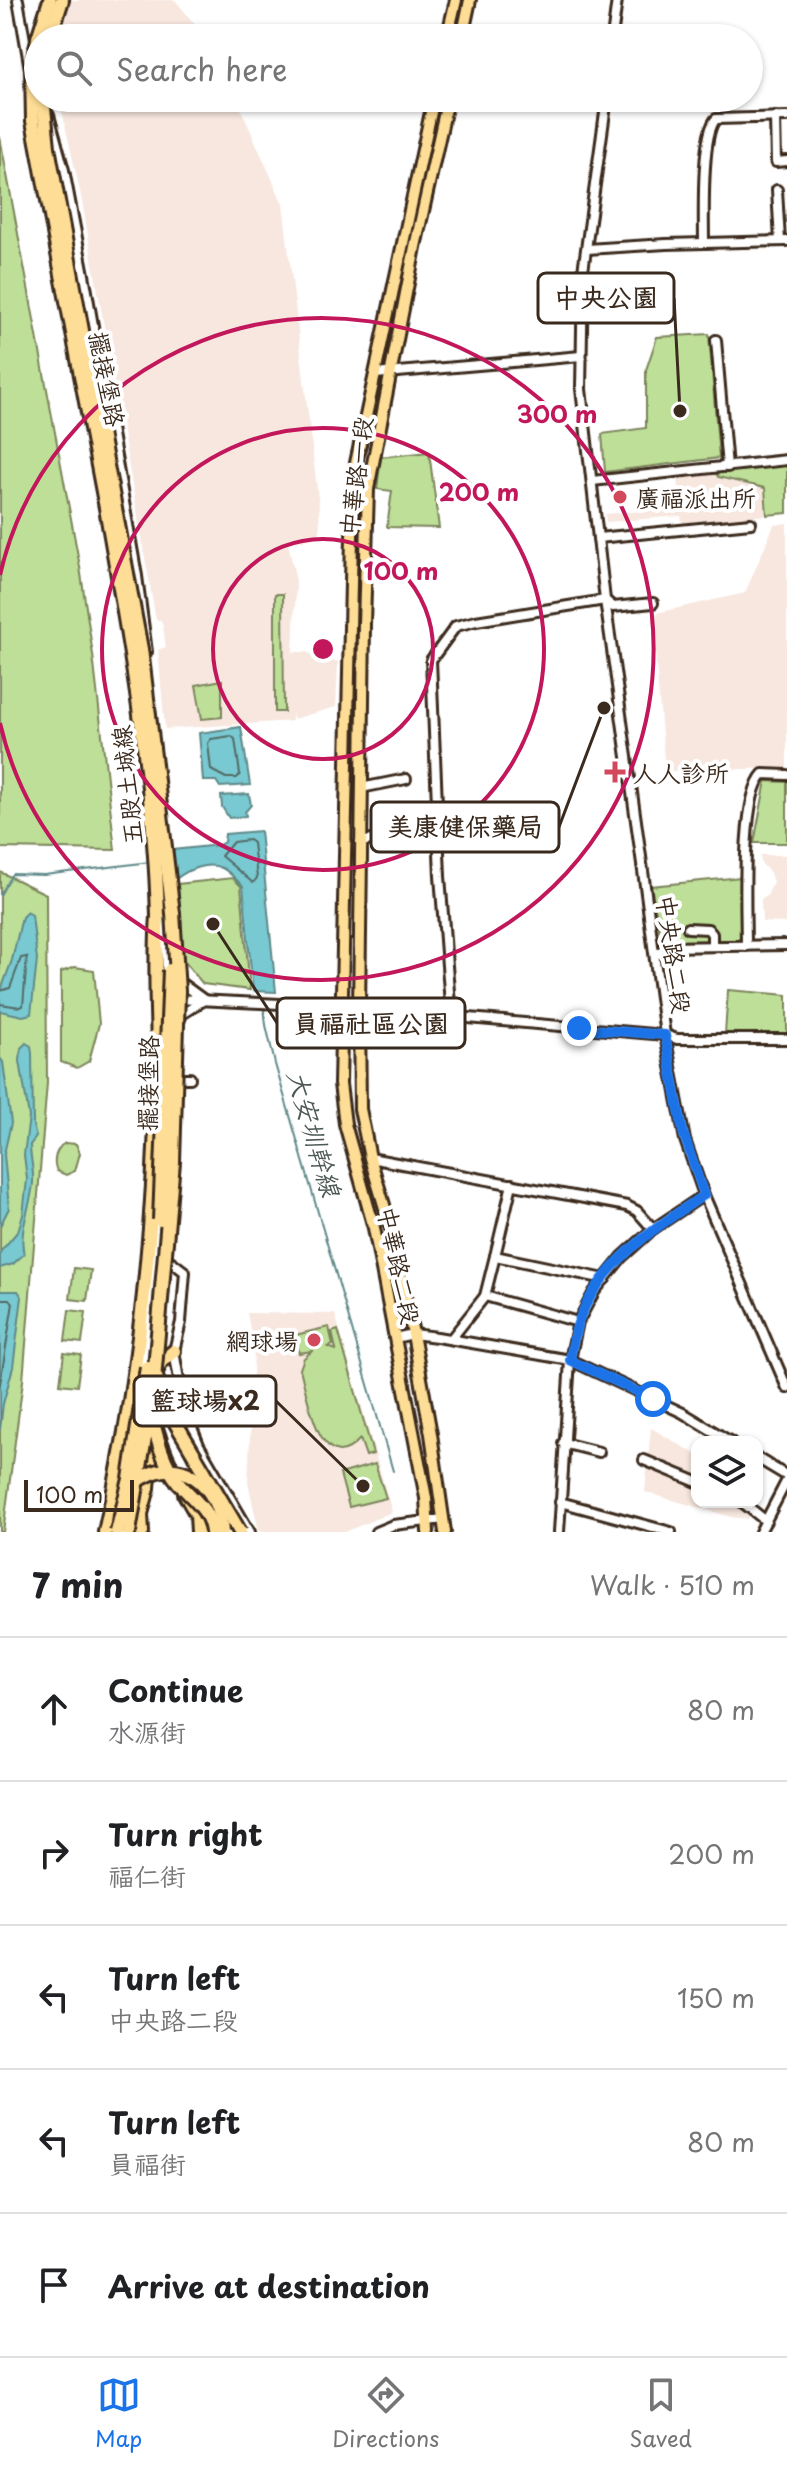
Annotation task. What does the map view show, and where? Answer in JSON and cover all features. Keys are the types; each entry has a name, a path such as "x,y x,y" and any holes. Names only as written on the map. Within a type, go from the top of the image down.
{"highway":[{"name":"五股土城線","path":"40,24 50,0"},
{"path":"54,24 62,0"},
{"name":"五股土城線","path":"33,112 124,609 141,717 156,847 158,1062 151,1210 137,1358 105,1532"},
{"name":"五股土城線","path":"44,112 48,147 141,649 173,913 178,991 173,1162 160,1264 153,1391 129,1532"},
{"path":"173,913 160,1233 146,1371 149,1407 156,1435 177,1482 197,1515 198,1532"},
{"path":"158,916 167,1002"},
{"path":"119,1532 130,1479 160,1264"},
{"path":"150,1339 158,1385 171,1415 240,1532"},
{"path":"142,1532 141,1514 153,1446 154,1377 170,1353"},
{"path":"119,1532 135,1483 159,1469 170,1468 190,1475 206,1488 219,1512 222,1532"},
{"path":"177,1482 196,1498 209,1516 212,1532"}],"main road":[{"path":"450,24 456,0"},
{"path":"465,24 470,0"},
{"name":"中華路一段","path":"341,1007 353,491 356,463 431,112"},
{"name":"中華路一段","path":"359,1009 368,489 445,112"},
{"name":"中華路二段","path":"341,1007 340,1084 345,1124 374,1228 426,1498 428,1526"},
{"name":"中華路二段","path":"359,1009 360,1109 370,1158 393,1235 413,1334 445,1532"}],"street":[{"name":"擺接堡路","path":"18,0 28,24"},
{"path":"614,24 617,0"},
{"name":"擺接堡路","path":"46,112 147,721 162,854 169,1041 160,1264 134,1446 129,1532"},
{"name":"擺接堡路","path":"47,112 64,170 145,630 147,721"},
{"name":"中央路二段","path":"605,112 583,271 581,389 605,600 665,1035 683,1132 704,1195 787,1388"},
{"path":"775,117 776,162 787,161"},
{"path":"704,243 710,125 716,119 787,117"},
{"path":"587,249 783,241 777,190"},
{"path":"716,340 727,467"},
{"path":"375,374 581,356"},
{"path":"102,459 116,456"},
{"path":"592,481 787,460"},
{"path":"598,538 751,523"},
{"path":"451,1017 438,829 431,660 456,626 605,600 613,607 653,603"},
{"path":"746,946 746,852 758,779 763,774 787,775"},
{"path":"361,788 406,779"},
{"path":"360,842 438,829"},
{"path":"688,928 708,929 712,934 712,946"},
{"path":"655,956 666,947 787,945"},
{"path":"167,966 186,988 204,1000"},
{"path":"169,1041 182,1014 204,1000"},
{"path":"167,1002 204,1000 341,1007 665,1035 677,1039 787,1039"},
{"path":"168,1077 190,1078"},
{"path":"370,1158 627,1206 637,1211 653,1229"},
{"path":"451,1339 485,1296 512,1184"},
{"path":"559,1532 570,1360 578,1322 594,1292 622,1257 653,1229 704,1195"},
{"path":"495,1256 605,1279"},
{"path":"160,1264 172,1262 185,1272 182,1309 162,1379 163,1403 171,1438 185,1470 229,1532"},
{"path":"485,1296 578,1322"},
{"path":"395,1338 413,1334 570,1360 683,1413 721,1436"},
{"path":"170,1353 191,1428 250,1532"},
{"path":"563,1443 599,1452"},
{"name":"擺接堡路","path":"119,1532 126,1473 134,1446"},
{"path":"644,1460 691,1480"},
{"path":"760,1532 787,1478 763,1462"},
{"path":"560,1502 671,1532"},
{"path":"750,1508 766,1521"},
{"path":"376,1532 393,1525 428,1526 444,1519"}],"shaded area":[{"path":"38,0 175,0 195,24 43,24"},
{"path":"62,112 242,112 283,204 319,506 320,537 288,543 296,581 293,652 305,652 338,662 336,707 293,719 292,710 292,721 165,729 158,650 166,647 163,627 161,620 156,620 81,196"},
{"path":"716,473 718,477 765,488 767,515 682,523 681,516 606,522 605,514 680,508 678,477"},
{"path":"787,523 787,768 665,771 652,614 745,593 774,525"},
{"path":"760,855 787,855 787,923 762,922 761,899 767,896 773,882 761,863"},
{"path":"247,1313 335,1314 392,1512 345,1532 259,1532 248,1482 254,1350"},
{"path":"651,1428 691,1451 691,1505 645,1492"},
{"path":"700,1508 754,1508 747,1519"}],"green space":[{"path":"0,137 80,567 115,850 0,848"},
{"path":"709,334 719,458 605,472 602,434 646,428 646,370 657,337"},
{"path":"429,452 439,528 387,527 392,491 377,489 381,457"},
{"path":"787,465 787,513 767,515 765,488 718,477 716,473"},
{"path":"275,594 283,594 284,712 275,712"},
{"path":"222,680 222,717 202,719 196,685"},
{"path":"766,781 787,782 787,843 754,843"},
{"path":"0,872 46,894 47,1083 23,1381 3,1532 0,1532"},
{"path":"741,877 743,935 738,940 669,943 661,939 651,886"},
{"path":"233,878 241,886 250,990 203,984 184,961 178,884"},
{"path":"75,967 94,970 99,1024 89,1061 77,1068 61,1062 61,972"},
{"path":"728,990 787,995 787,1035 725,1034"},
{"path":"65,1143 76,1144 80,1153 75,1171 66,1175 57,1171 55,1163 57,1151"},
{"path":"74,1268 91,1270 87,1301 70,1299"},
{"path":"69,1310 86,1312 82,1343 65,1341"},
{"path":"329,1327 333,1345 328,1347 336,1350 332,1332 338,1330 373,1454 366,1456 360,1439 346,1450 335,1450 325,1443 312,1413 300,1369 304,1358 312,1351 299,1353 295,1335"},
{"path":"64,1353 81,1355 77,1386 60,1384"},
{"path":"375,1464 386,1498 349,1507 340,1474"}],"water":[{"path":"241,727 250,785 220,787 216,781 203,781 199,733"},
{"path":"249,794 251,805 245,812 246,816 229,818 222,807 221,796"},
{"path":"260,831 276,992 253,991 243,886 227,871 216,866 198,868 176,879 173,850 219,845 224,842 225,834"},
{"path":"27,912 32,915 37,960 31,1014 23,1016 0,1011 0,993 22,917"},
{"path":"26,1043 31,1046 32,1054 33,1125 36,1137 30,1145 32,1192 24,1228 24,1254 13,1264 0,1268 0,1252 18,1231 23,1215 27,1179 24,1155 29,1117 20,1061 21,1048"},
{"path":"0,1058 11,1123 4,1154 9,1208 0,1226"},
{"path":"0,1291 18,1291 22,1297 13,1367 0,1430"}],"waterway":[{"name":"大安圳幹線","path":"0,895 12,874 44,875 150,862"},
{"name":"大安圳幹線","path":"264,1007 275,1064 393,1471"}],"place":[{"name":"中央公園","path":"680,411"},
{"name":"廣福派出所","path":"620,497"},
{"name":"美康健保藥局","path":"604,708"},
{"name":"人人診所","path":"615,772"},
{"name":"員福社區公園","path":"213,924"},
{"name":"網球場","path":"314,1340"},
{"name":"籃球場x2","path":"363,1486"}],"route":[{"path":"579,1028 665,1035 683,1132 704,1195 653,1229 622,1257 594,1292 578,1322 570,1360 653,1399"}]}
